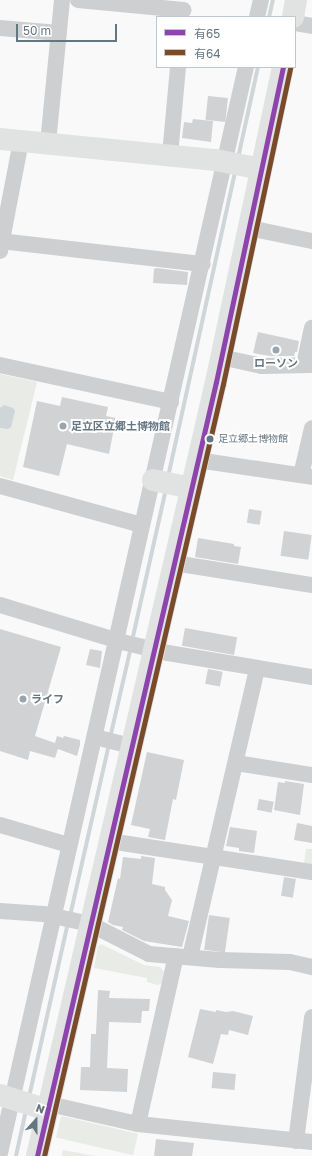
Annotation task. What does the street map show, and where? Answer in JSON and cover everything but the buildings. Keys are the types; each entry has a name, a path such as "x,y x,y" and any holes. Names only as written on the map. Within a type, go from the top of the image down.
{"street":[{"path":"48,143 62,0"},
{"path":"78,0 184,9"},
{"path":"257,16 261,0"},
{"path":"293,16 296,0"},
{"path":"296,24 312,26"},
{"path":"0,28 59,33"},
{"path":"170,155 178,68"},
{"path":"0,1153 27,1103 70,920 110,841 126,745 148,648 174,563 184,487 198,460 248,228 240,164 246,68"},
{"path":"37,1156 27,1103 70,920 69,845 97,738 119,641 142,525 203,264 240,164 283,68"},
{"path":"0,138 170,155 240,164"},
{"path":"22,141 1,244 203,264"},
{"path":"248,228 312,240"},
{"path":"221,357 262,366 308,365 312,328"},
{"path":"0,365 171,402"},
{"path":"198,460 306,476 312,428"},
{"path":"153,480 184,487"},
{"path":"0,486 142,525"},
{"path":"174,563 312,585"},
{"path":"0,605 119,641 148,648 257,668 312,676"},
{"path":"138,1124 183,957 214,858 257,668"},
{"path":"97,738 126,745"},
{"path":"236,763 312,775"},
{"path":"0,824 69,845"},
{"path":"110,841 312,872"},
{"path":"0,911 70,920 149,954 220,960 290,962 312,967"},
{"path":"27,1103 138,1124 304,1142 312,1017"}],"shaded area":[{"path":"0,374 37,382 13,480 0,476"},
{"path":"4,405 13,408 15,411 11,427 8,429 0,428 0,408"},
{"path":"306,849 312,849 312,866 304,864"},
{"path":"101,944 144,965 160,967 164,972 162,983 158,985 147,982 147,978 94,968 98,946"},
{"path":"61,1116 138,1134 133,1155 56,1137"},
{"path":"63,1150 96,1156 61,1156"}],"waterway":[{"path":"269,16 273,0"},
{"path":"238,158 258,68"},
{"path":"168,477 235,171"},
{"path":"132,641 166,489"},
{"path":"110,738 131,647"},
{"path":"70,916 109,745"},
{"path":"29,1097 68,922"},
{"path":"16,1156 26,1110"}],"transit line":[{"name":"有65","path":"37,1156 216,382 283,68"},
{"name":"有64","path":"44,1156 223,384 290,68"}],"place":[{"name":"ローソン","path":"276,350"},
{"name":"足立区立郷土博物館","path":"63,426"},
{"name":"足立郷土博物館","path":"210,439"},
{"name":"ライフ","path":"23,699"}]}
